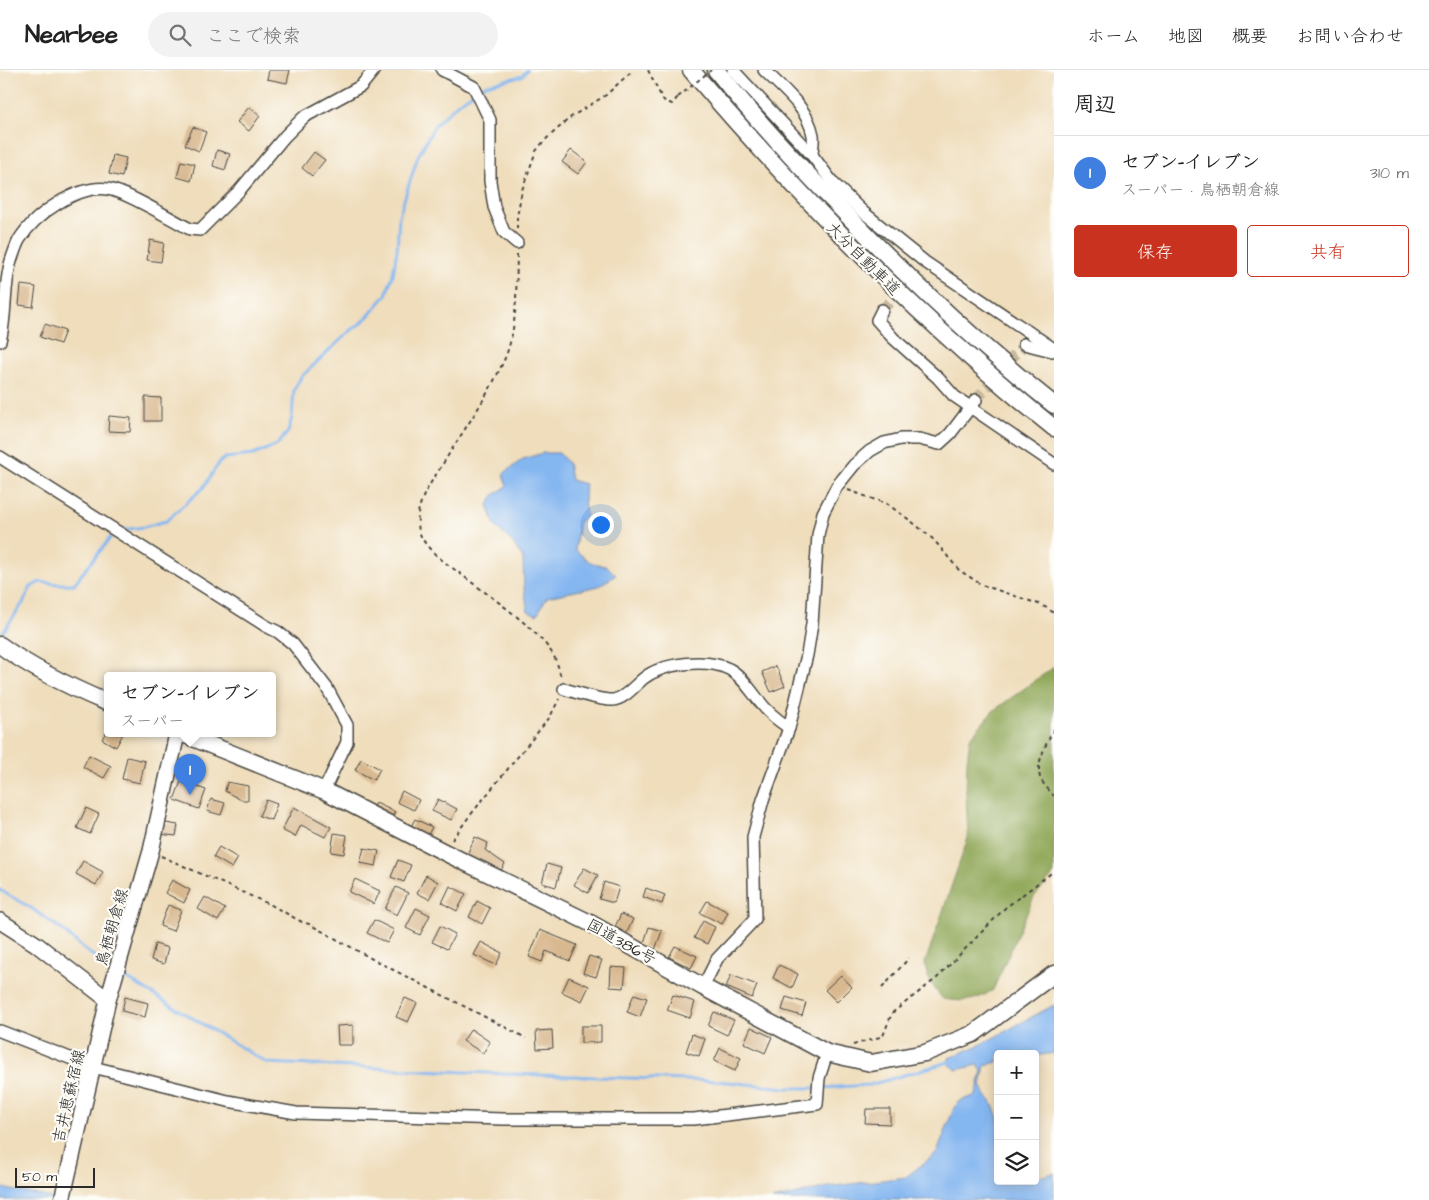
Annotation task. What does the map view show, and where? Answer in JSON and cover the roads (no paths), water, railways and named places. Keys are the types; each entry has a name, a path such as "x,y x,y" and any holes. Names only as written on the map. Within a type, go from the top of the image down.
{"highway":[{"name":"大分自動車道","path":"691,70 779,171 869,265 981,367 1054,428"},
{"name":"大分自動車道","path":"716,70 749,112 879,248 951,318 1054,405"},
{"path":"0,645 49,675 104,701"},
{"name":"国道386号","path":"190,737 325,791 446,853 590,922 703,987 827,1053 871,1063 925,1053 973,1034 1054,974"}],"main road":[{"name":"鳥栖朝倉線","path":"0,921 36,944 108,1000 151,851 176,737"},
{"name":"吉井恵蘇宿線","path":"62,1200 108,1000"}],"street":[{"path":"0,339 10,263 18,241 28,227 42,213 77,193 93,189 109,189 131,198 190,229 200,230 239,191 304,116 361,86 374,70"},
{"path":"442,70 474,88 490,120 490,181 494,207 504,232 517,243"},
{"path":"733,70 812,155 833,183 863,212 925,262 1054,350"},
{"path":"764,70 804,113 814,137 812,155"},
{"path":"916,273 925,262"},
{"path":"882,310 877,320 893,338 938,378 954,396 973,403 1054,464"},
{"path":"1024,344 1054,350"},
{"path":"703,987 717,959 755,919 753,837 763,800 789,728 807,655 812,624 818,535 823,513 837,486 854,465 870,451 884,443 901,439 919,439 939,444 950,434 973,403"},
{"path":"0,457 278,632 293,644 327,688 347,725 347,742 325,791"},
{"path":"564,689 612,700 621,698 645,677 657,670 679,664 712,664 729,669 741,678 774,717 789,728"},
{"path":"0,1031 93,1067 247,1105 296,1113 375,1116 503,1119 694,1119 817,1104 819,1078 827,1053"}],"water":[{"path":"543,453 559,453 568,463 571,480 585,484 586,516 579,521 575,550 590,562 608,567 616,575 599,586 547,597 537,615 528,611 524,588 523,558 511,541 495,526 488,505 494,495 507,486 503,474 523,459"},
{"path":"1054,1005 1054,1053 1039,1055 1039,1050 994,1050 994,1063 985,1065 981,1085 994,1108 994,1185 1039,1185 1039,1177 1054,1173 1054,1200 772,1200 828,1187 906,1177 937,1153 958,1102 976,1095 982,1071 978,1065 956,1070 949,1065 949,1058 980,1045"},
{"path":"0,1187 7,1189 63,1200 0,1200"}],"waterway":[{"path":"478,90 485,85 522,76 527,70"},
{"path":"121,530 144,527 166,521 203,488 219,463 225,458 253,455 277,445 288,432 292,417 294,390 301,377 349,332 365,320 386,295 393,274 397,251 399,216 418,156 435,125 458,103 473,93"},
{"path":"3,632 23,603 31,587 40,582 74,584 111,537"},
{"path":"0,890 31,908 61,929 85,950 108,966"},
{"path":"121,975 267,1063 718,1081 786,1088 815,1088"},
{"path":"821,1088 870,1085 952,1061"}],"tunnel":[{"path":"882,310 903,287"},
{"path":"976,400 1024,344"}],"place":[{"name":"セブン-イレブン","path":"190,795"}]}
